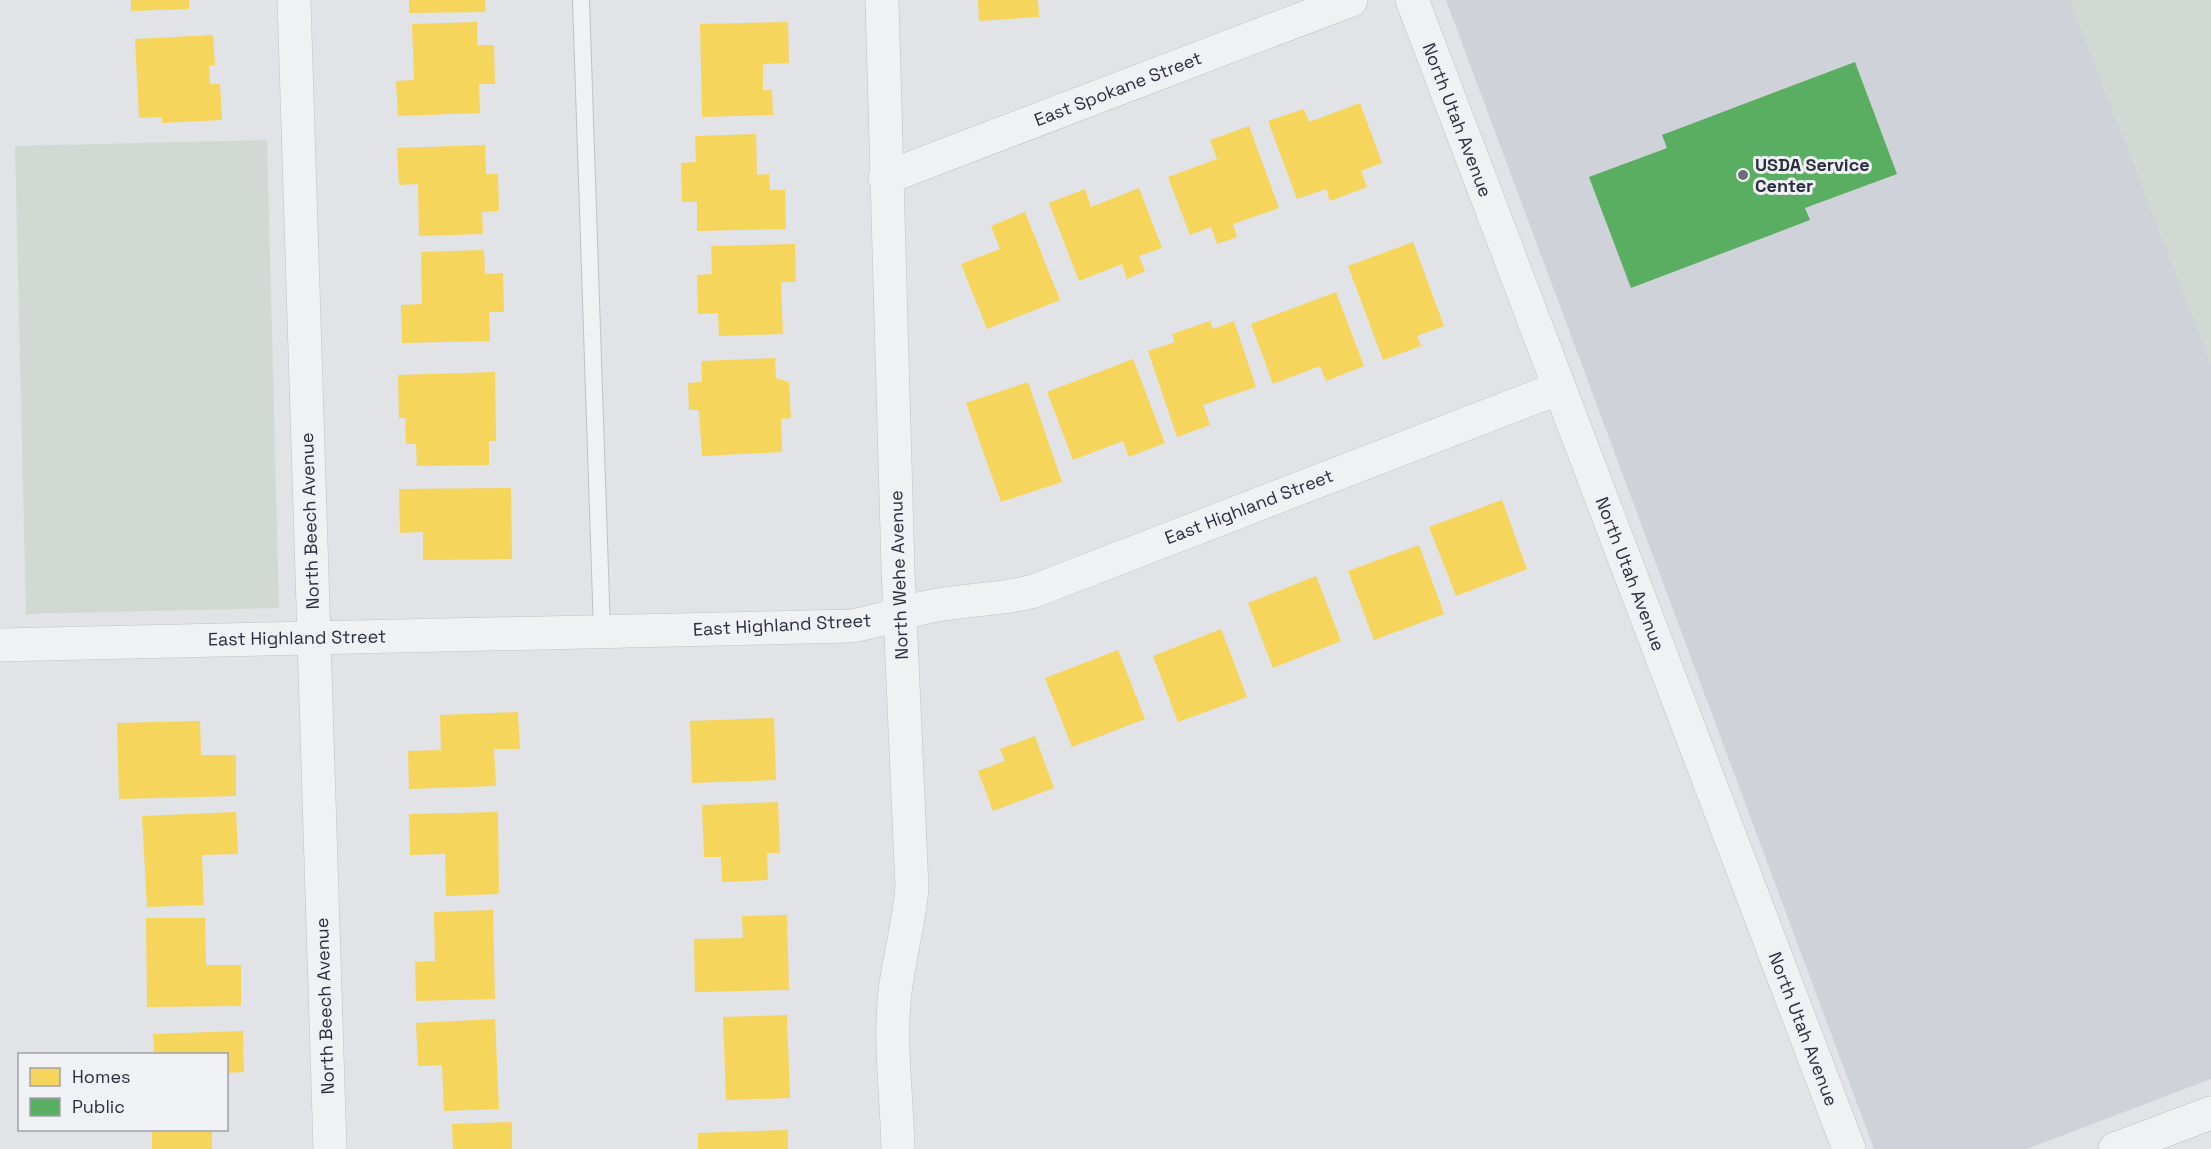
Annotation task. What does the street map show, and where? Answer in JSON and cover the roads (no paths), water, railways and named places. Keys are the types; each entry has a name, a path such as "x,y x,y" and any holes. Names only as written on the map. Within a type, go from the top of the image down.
{"street":[{"name":"North Beech Avenue","path":"294,0 330,1149"},
{"name":"North Wehe Avenue","path":"882,0 885,178 912,888 909,924 899,961 894,1004 898,1149"},
{"name":"East Spokane Street","path":"885,178 1351,0"},
{"name":"North Utah Avenue","path":"1412,0 1849,1149"},
{"name":"East Highland Street","path":"0,645 851,626 925,608 1005,599 1034,591 1559,388"},
{"path":"2115,1149 2211,1113"}],"lane":[{"path":"581,0 602,631"}],"place":[{"name":"USDA Service Center","path":"1743,175"}]}
